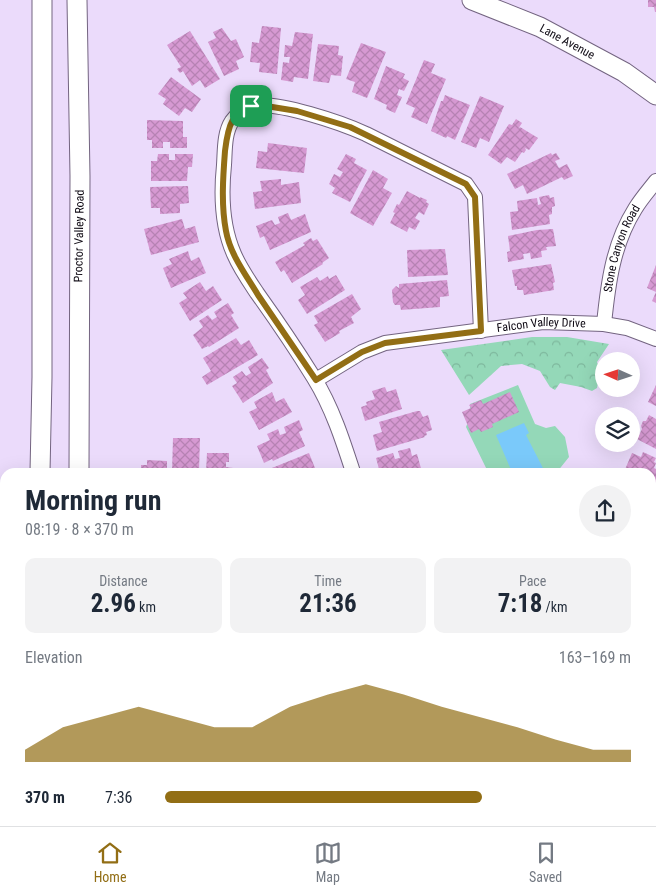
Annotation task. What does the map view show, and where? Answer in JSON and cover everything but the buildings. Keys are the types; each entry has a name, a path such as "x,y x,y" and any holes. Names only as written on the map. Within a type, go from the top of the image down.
{"main road":[{"path":"40,468 42,377 42,0"},
{"name":"Proctor Valley Road","path":"77,0 80,176 79,468"},
{"name":"Lane Avenue","path":"472,0 540,27 624,72 656,96"}],"street":[{"path":"352,468 338,425 316,380 246,277 234,255 226,232 222,179 227,132 232,120 251,106 260,105 297,111 350,127 466,184 475,197 481,331"},
{"name":"Stone Canyon Road","path":"604,324 611,267 620,238 635,209 656,181"},
{"name":"Falcon Valley Drive","path":"316,380 362,352 385,343 543,322 604,324 627,328 656,338"}],"green space":[{"path":"532,337 567,337 609,344 604,352 595,352 595,389 592,391 560,383 555,390 550,387 540,371 522,364 501,366 469,395 441,350"},
{"path":"518,385 535,424 546,428 555,426 565,437 569,457 560,468 486,468 466,427 470,417 470,404"}],"water":[{"path":"524,423 529,433 526,435 543,468 510,468 496,435"}],"route":[{"path":"260,105 297,111 350,127 466,184 475,197 481,331 385,343 362,352 316,380 246,277 234,255 226,232 222,179 227,132 232,120 243,110 251,106 260,105"}]}
